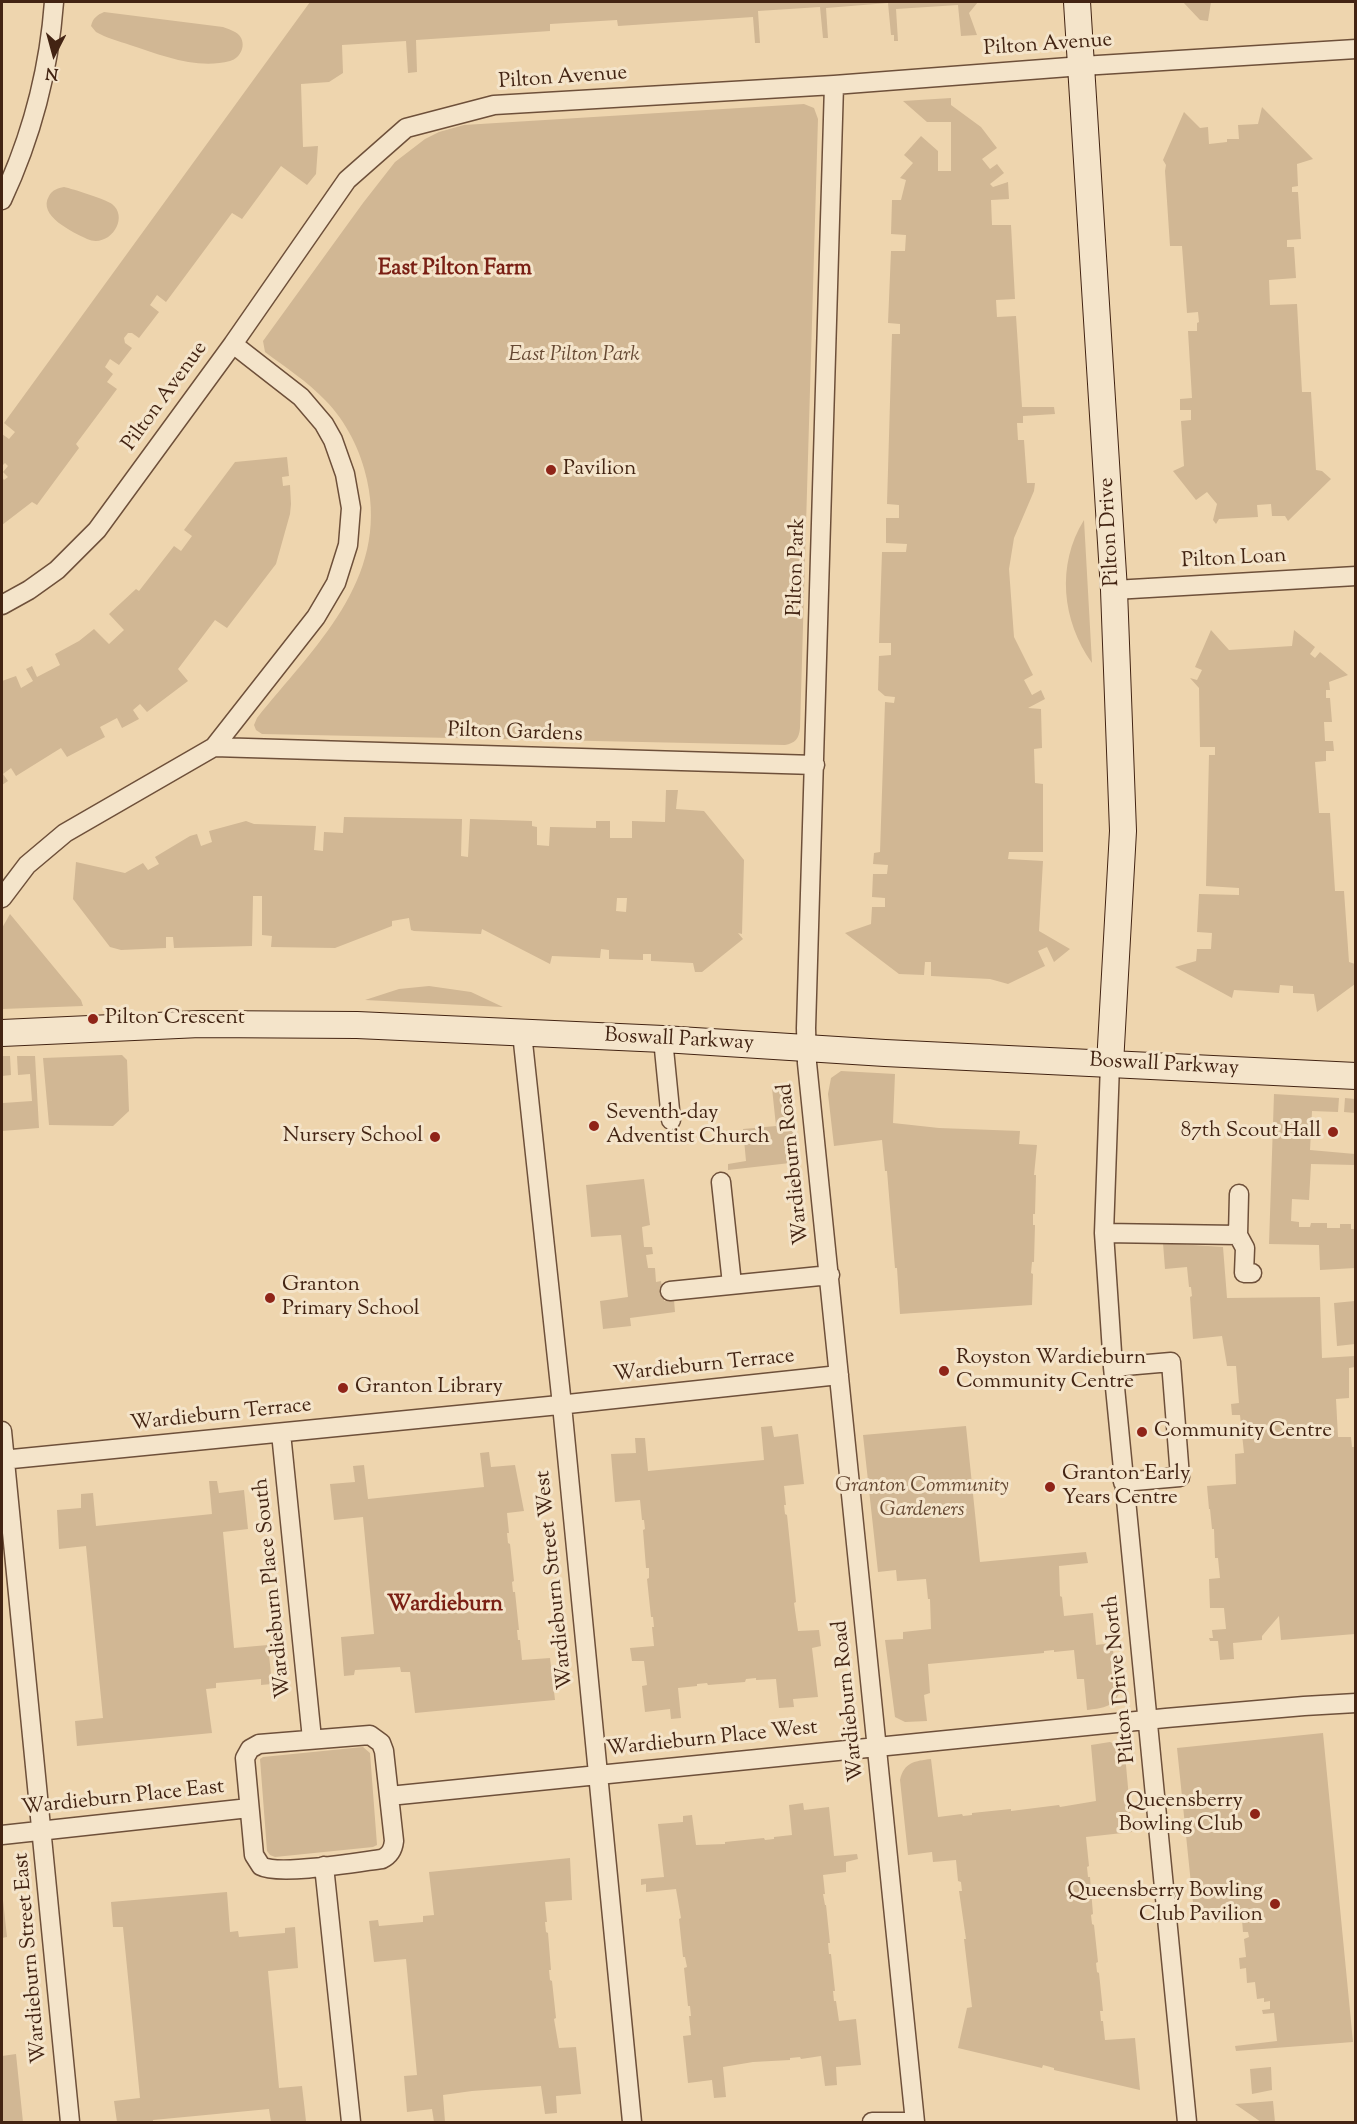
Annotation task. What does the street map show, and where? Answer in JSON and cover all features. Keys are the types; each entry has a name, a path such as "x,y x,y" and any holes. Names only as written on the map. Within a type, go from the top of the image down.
{"street":[{"path":"2,200 37,105 54,2"},
{"name":"Pilton Drive","path":"1077,2 1114,590 1123,831 1110,1064"},
{"name":"Pilton Avenue","path":"2,605 29,590 57,570 97,530 233,344 347,180 406,128 494,105 1356,50"},
{"name":"Pilton Park","path":"807,1049 834,85"},
{"path":"2,898 27,865 65,833 214,747 327,599 342,567 348,545 351,518 349,490 340,457 324,424 301,397 233,344"},
{"name":"Pilton Loan","path":"1114,590 1356,576"},
{"name":"Pilton Gardens","path":"214,747 815,765"},
{"name":"Boswall Parkway","path":"2,1033 246,1024 357,1025 1356,1076"},
{"name":"Wardieburn Street West","path":"522,1032 562,1405 632,2122"},
{"path":"663,1039 671,1120"},
{"name":"Wardieburn Road","path":"807,1049 878,1746 913,2122"},
{"name":"Pilton Drive North","path":"1110,1064 1104,1233 1113,1367 1187,2122"},
{"path":"721,1182 732,1284"},
{"path":"1239,1194 1238,1235 1245,1248 1244,1272 1252,1273"},
{"path":"1104,1233 1238,1235"},
{"path":"670,1291 830,1275"},
{"path":"1113,1367 1171,1362 1180,1477 1123,1482"},
{"name":"Wardieburn Terrace","path":"3,1460 562,1405 839,1375"},
{"name":"Wardieburn Street East","path":"2,1431 3,1460 70,2122"},
{"name":"Wardieburn Place South","path":"281,1433 312,1739"},
{"name":"Wardieburn Place West","path":"389,1796 1147,1720 1304,1706 1356,1704"},
{"path":"312,1739 370,1735 378,1739 384,1751 394,1841 389,1854 382,1859 324,1866 351,2122"},
{"name":"Wardieburn Place East","path":"312,1739 259,1744 250,1749 245,1758 249,1808 255,1855 261,1866 274,1870 324,1866"},
{"name":"Wardieburn Place East","path":"2,1835 249,1808"},
{"path":"872,2122 913,2122"}],"green space":[{"path":"310,2 978,2 969,13 977,35 961,36 958,5 896,9 898,41 894,41 894,35 891,35 888,3 826,8 828,38 823,38 820,7 758,11 760,43 755,43 753,17 618,26 617,20 550,24 550,31 416,40 417,72 408,73 406,41 342,45 343,73 329,82 301,84 303,147 318,146 316,174 307,185 281,166 242,219 232,213 166,302 157,295 150,305 159,312 139,338 128,333 124,338 125,343 132,348 119,365 110,359 105,367 113,374 107,382 117,389 76,444 79,448 37,505 32,502 2,525 2,477 4,480 8,477 3,472 8,466 5,463 2,466 2,434 9,439 15,432 4,423"},
{"path":"1183,2 1211,2 1208,21 1200,20"},
{"path":"104,12 223,27 239,35 243,42 242,50 234,59 218,63 192,63 167,57 96,32 91,26 92,23 99,14"},
{"path":"951,98 951,105 981,127 997,148 982,159 990,169 997,164 1004,173 990,184 993,187 1008,182 1009,199 991,200 992,225 1011,225 1015,299 996,300 997,317 1016,316 1022,407 1054,407 1055,414 1023,416 1023,423 1017,423 1018,440 1024,440 1027,483 1035,483 1034,491 1014,538 1009,569 1014,637 1033,675 1024,680 1032,695 1041,690 1045,699 1028,708 1041,709 1042,748 1034,749 1035,783 1043,784 1043,852 1009,852 1008,859 1043,861 1039,931 1070,949 1054,962 1047,947 1038,951 1045,966 1008,984 990,979 931,976 931,962 925,962 924,975 899,974 845,933 871,924 872,907 885,907 885,898 872,897 873,874 887,874 888,865 873,864 874,853 880,852 885,702 894,703 895,697 885,696 878,690 879,656 891,655 891,643 879,643 882,552 906,552 907,544 886,543 886,518 899,518 899,505 887,504 892,334 900,334 900,324 888,323 891,251 905,251 906,235 891,234 892,200 901,200 906,180 900,178 913,163 904,155 921,136 938,151 938,171 951,171 951,122 927,122 903,101"},
{"name":"East Pilton Park","path":"804,104 814,108 818,119 800,728 796,740 785,745 262,734 256,730 254,725 257,718 323,638 342,610 357,581 367,549 371,516 364,469 357,447 346,427 333,408 318,393 265,352 263,341 395,162 425,139 439,132 464,125"},
{"path":"1262,107 1313,159 1297,164 1298,186 1292,187 1292,192 1298,192 1301,239 1287,240 1287,247 1294,247 1296,278 1269,280 1270,305 1297,304 1302,392 1311,392 1316,470 1322,471 1331,479 1288,521 1285,516 1272,516 1271,504 1257,505 1258,517 1219,519 1216,524 1213,520 1217,504 1207,492 1196,500 1173,471 1184,466 1181,421 1191,420 1191,410 1180,410 1180,399 1192,398 1188,331 1197,331 1199,322 1198,312 1187,313 1182,246 1170,246 1166,165 1163,160 1184,112 1200,128 1208,127 1209,144 1227,142 1227,139 1239,139 1238,125 1258,124"},
{"path":"64,187 112,204 119,217 115,230 103,240 95,241 66,228 52,217 47,203 49,196 55,190"},
{"path":"287,457 289,476 282,477 283,486 290,485 290,514 276,564 227,628 215,620 178,669 188,681 147,712 140,704 133,710 139,719 122,728 117,718 100,727 105,737 67,757 61,748 16,776 11,768 3,774 8,781 2,785 2,681 16,676 21,688 33,681 26,669 32,666 37,677 60,665 55,654 79,641 94,629 109,644 124,630 109,614 136,589 139,591 174,546 181,551 192,536 184,530 235,462"},
{"path":"1084,520 1092,663 1074,629 1066,593 1069,555"},
{"path":"1211,630 1229,650 1292,646 1294,630 1315,647 1310,654 1315,658 1320,652 1348,675 1329,682 1330,690 1326,690 1326,698 1330,698 1332,722 1324,722 1325,741 1333,741 1334,751 1326,751 1326,761 1315,762 1319,813 1330,813 1335,891 1344,891 1349,962 1355,964 1355,984 1317,1012 1314,994 1293,993 1293,986 1280,985 1279,993 1234,990 1232,998 1175,967 1196,961 1197,949 1211,949 1212,933 1197,932 1199,894 1239,895 1239,888 1206,886 1209,755 1215,755 1215,747 1200,747 1199,688 1190,678 1197,680 1202,670 1195,667"},
{"path":"666,790 678,790 676,809 704,811 744,860 742,934 738,933 743,939 702,972 695,972 693,963 651,961 651,954 643,954 643,960 609,959 609,950 601,949 600,958 552,956 550,964 482,929 481,934 414,931 411,930 409,918 392,921 392,926 335,948 271,947 272,936 262,935 262,896 253,896 252,946 174,948 173,937 166,937 166,948 121,950 110,947 73,899 76,862 125,873 143,863 148,870 159,864 155,857 190,836 197,834 201,846 212,842 209,831 246,821 254,824 316,826 314,850 323,851 324,832 343,833 344,817 462,819 461,856 468,857 470,819 532,821 532,826 537,827 537,845 549,846 550,827 596,828 596,821 610,821 610,838 632,838 632,821 665,822","holes":["617,898 627,898 626,912 616,911"]},
{"path":"10,914 81,1000 83,1006 2,1009 2,928"},
{"path":"429,986 471,992 503,1007 365,1000 399,989"},
{"path":"122,1055 127,1060 129,1111 113,1126 49,1125 43,1058"},
{"path":"2,1056 10,1056 11,1075 2,1076"},
{"path":"17,1056 35,1056 39,1128 2,1131 2,1077 3,1103 32,1101 30,1074 18,1075"},
{"path":"841,1071 895,1074 893,1123 939,1128 1020,1131 1019,1144 1037,1145 1034,1175 1036,1175 1035,1214 1033,1214 1034,1262 1032,1262 1031,1273 1033,1274 1032,1305 900,1314 882,1140 834,1146 828,1094 831,1078"},
{"path":"790,1086 799,1162 728,1170 728,1164 746,1161 743,1129 776,1126 772,1088"},
{"path":"1274,1094 1339,1098 1338,1112 1312,1111 1310,1150 1355,1154 1355,1165 1311,1164 1309,1200 1292,1199 1291,1221 1299,1222 1299,1227 1310,1227 1311,1223 1327,1223 1327,1228 1340,1228 1340,1224 1351,1224 1351,1229 1355,1229 1355,1268 1320,1270 1319,1245 1269,1244"},
{"path":"1345,1098 1355,1099 1355,1113 1344,1112"},
{"path":"644,1179 650,1225 642,1227 644,1247 652,1247 653,1254 646,1255 648,1268 655,1268 656,1282 661,1281 664,1301 674,1300 675,1312 630,1318 631,1326 603,1329 600,1301 628,1297 621,1235 591,1237 586,1185"},
{"path":"1163,1243 1223,1247 1227,1298 1320,1297 1322,1358 1355,1356 1355,1367 1349,1368 1349,1398 1336,1399 1338,1437 1351,1437 1352,1447 1354,1447 1355,1634 1281,1640 1279,1616 1262,1636 1262,1640 1233,1643 1234,1659 1220,1660 1218,1641 1210,1641 1209,1638 1213,1638 1212,1630 1226,1629 1224,1608 1210,1608 1209,1579 1220,1578 1218,1558 1215,1558 1214,1529 1212,1529 1207,1486 1236,1484 1235,1454 1244,1453 1240,1415 1232,1415 1231,1404 1239,1403 1236,1366 1227,1366 1222,1336 1193,1339 1190,1297 1192,1296 1187,1267 1165,1269"},
{"path":"1355,1301 1355,1344 1337,1346 1334,1303"},
{"path":"772,1426 774,1437 798,1434 804,1484 784,1486 786,1505 784,1505 787,1515 798,1631 819,1630 821,1646 812,1648 818,1697 793,1699 794,1707 779,1708 776,1679 756,1680 756,1678 746,1679 745,1682 708,1685 707,1683 678,1688 681,1718 671,1719 670,1709 645,1712 642,1686 647,1685 644,1661 632,1661 630,1648 654,1646 653,1617 651,1617 647,1579 649,1568 646,1568 644,1520 642,1520 640,1500 615,1502 611,1454 636,1453 635,1438 645,1438 648,1471 764,1460 761,1427"},
{"name":"Granton Community Gardeners","path":"966,1426 980,1562 1086,1552 1088,1563 1059,1566 1060,1596 1064,1616 1093,1613 1096,1645 1112,1643 1119,1694 1109,1705 1087,1710 1084,1679 1077,1679 1074,1650 1054,1652 1054,1650 1044,1651 1044,1653 928,1664 930,1693 924,1695 927,1721 905,1722 895,1717 885,1640 903,1639 903,1632 931,1629 930,1599 928,1599 926,1579 897,1581 896,1570 878,1572 863,1435"},
{"path":"489,1452 491,1467 515,1465 524,1511 507,1513 509,1533 507,1533 514,1581 512,1582 519,1630 517,1630 518,1640 520,1640 522,1660 550,1658 555,1700 415,1713 410,1672 401,1672 400,1667 355,1670 354,1675 344,1676 341,1637 374,1634 363,1517 334,1520 330,1484 355,1482 353,1466 364,1465 368,1499 484,1487 480,1453"},
{"path":"209,1481 217,1481 219,1493 244,1490 248,1529 223,1532 234,1648 268,1645 272,1684 261,1685 261,1679 216,1683 216,1688 206,1689 212,1733 77,1746 75,1721 103,1718 86,1546 59,1549 57,1510 81,1508 81,1494 93,1493 96,1526 212,1514"},
{"path":"1323,1733 1353,2042 1236,2051 1235,2046 1277,2041 1274,2013 1263,2014 1262,2010 1270,2009 1270,2001 1264,2002 1264,1998 1257,1999 1255,1982 1247,1983 1246,1968 1240,1969 1239,1958 1246,1957 1244,1939 1249,1937 1248,1932 1243,1932 1242,1920 1210,1922 1209,1912 1194,1913 1177,1748"},
{"path":"1110,1742 1121,1747 1125,1754 1132,1832 1086,1837 1093,1914 1091,1915 1094,1925 1098,1962 1096,1963 1103,2011 1100,2011 1105,2040 1135,2038 1140,2090 1054,2070 1054,2068 1043,2065 1042,2068 958,2048 967,2008 972,2007 959,1891 962,1891 961,1882 958,1881 956,1860 933,1862 932,1852 908,1855 900,1780 907,1766 931,1759 938,1817 1059,1805 1060,1807 1096,1801 1091,1745"},
{"path":"363,1747 370,1753 377,1845 275,1857 270,1855 267,1851 260,1759"},
{"path":"803,1803 804,1810 829,1807 834,1856 857,1854 858,1859 846,1862 846,1872 823,1875 825,1894 823,1894 835,1991 833,1991 834,2001 836,2001 839,2021 856,2019 861,2065 836,2067 837,2085 825,2086 821,2056 723,2067 726,2097 714,2098 712,2080 688,2083 683,2036 691,2035 689,2016 691,2016 690,2006 688,2006 684,1968 687,1967 685,1957 683,1957 679,1919 681,1918 676,1889 646,1892 646,1884 641,1885 641,1879 664,1877 658,1824 683,1822 683,1816 692,1815 696,1845 774,1839 774,1837 792,1835 789,1805"},
{"path":"570,1858 572,1900 545,1902 547,1922 545,1922 559,2048 576,2047 581,2094 556,2096 557,2113 545,2114 541,2086 443,2095 445,2122 434,2122 432,2109 407,2112 404,2076 417,2075 406,1959 374,1962 369,1921 378,1920 379,1926 423,1922 423,1916 434,1915 429,1872"},
{"path":"2,1891 7,1937 2,1938"},
{"path":"227,1892 230,1932 238,1931 239,1937 285,1933 285,1928 295,1927 298,1968 268,1971 279,2088 302,2086 306,2121 271,2122 269,2109 153,2120 153,2122 117,2122 114,2101 140,2098 123,1927 113,1927 111,1902"},
{"path":"16,2054 23,2122 2,2122 2,2056"},
{"path":"1271,2067 1272,2090 1252,2094 1250,2069"},
{"path":"1273,2101 1275,2122 1261,2122 1235,2104"}],"place":[{"name":"Pavilion","path":"551,470"},
{"name":"Pilton Crescent","path":"93,1019"},
{"name":"Seventh-day Adventist Church","path":"594,1126"},
{"name":"87th Scout Hall","path":"1333,1132"},
{"name":"Nursery School","path":"435,1137"},
{"name":"Granton Primary School","path":"270,1298"},
{"name":"Royston Wardieburn Community Centre","path":"944,1371"},
{"name":"Granton Library","path":"343,1388"},
{"name":"Community Centre","path":"1142,1432"},
{"name":"Granton Early Years Centre","path":"1050,1487"},
{"name":"Queensberry Bowling Club","path":"1255,1814"},
{"name":"Queensberry Bowling Club Pavilion","path":"1275,1904"}],"district":[{"name":"East Pilton Farm","path":"455,270"},
{"name":"Wardieburn","path":"445,1606"}]}
